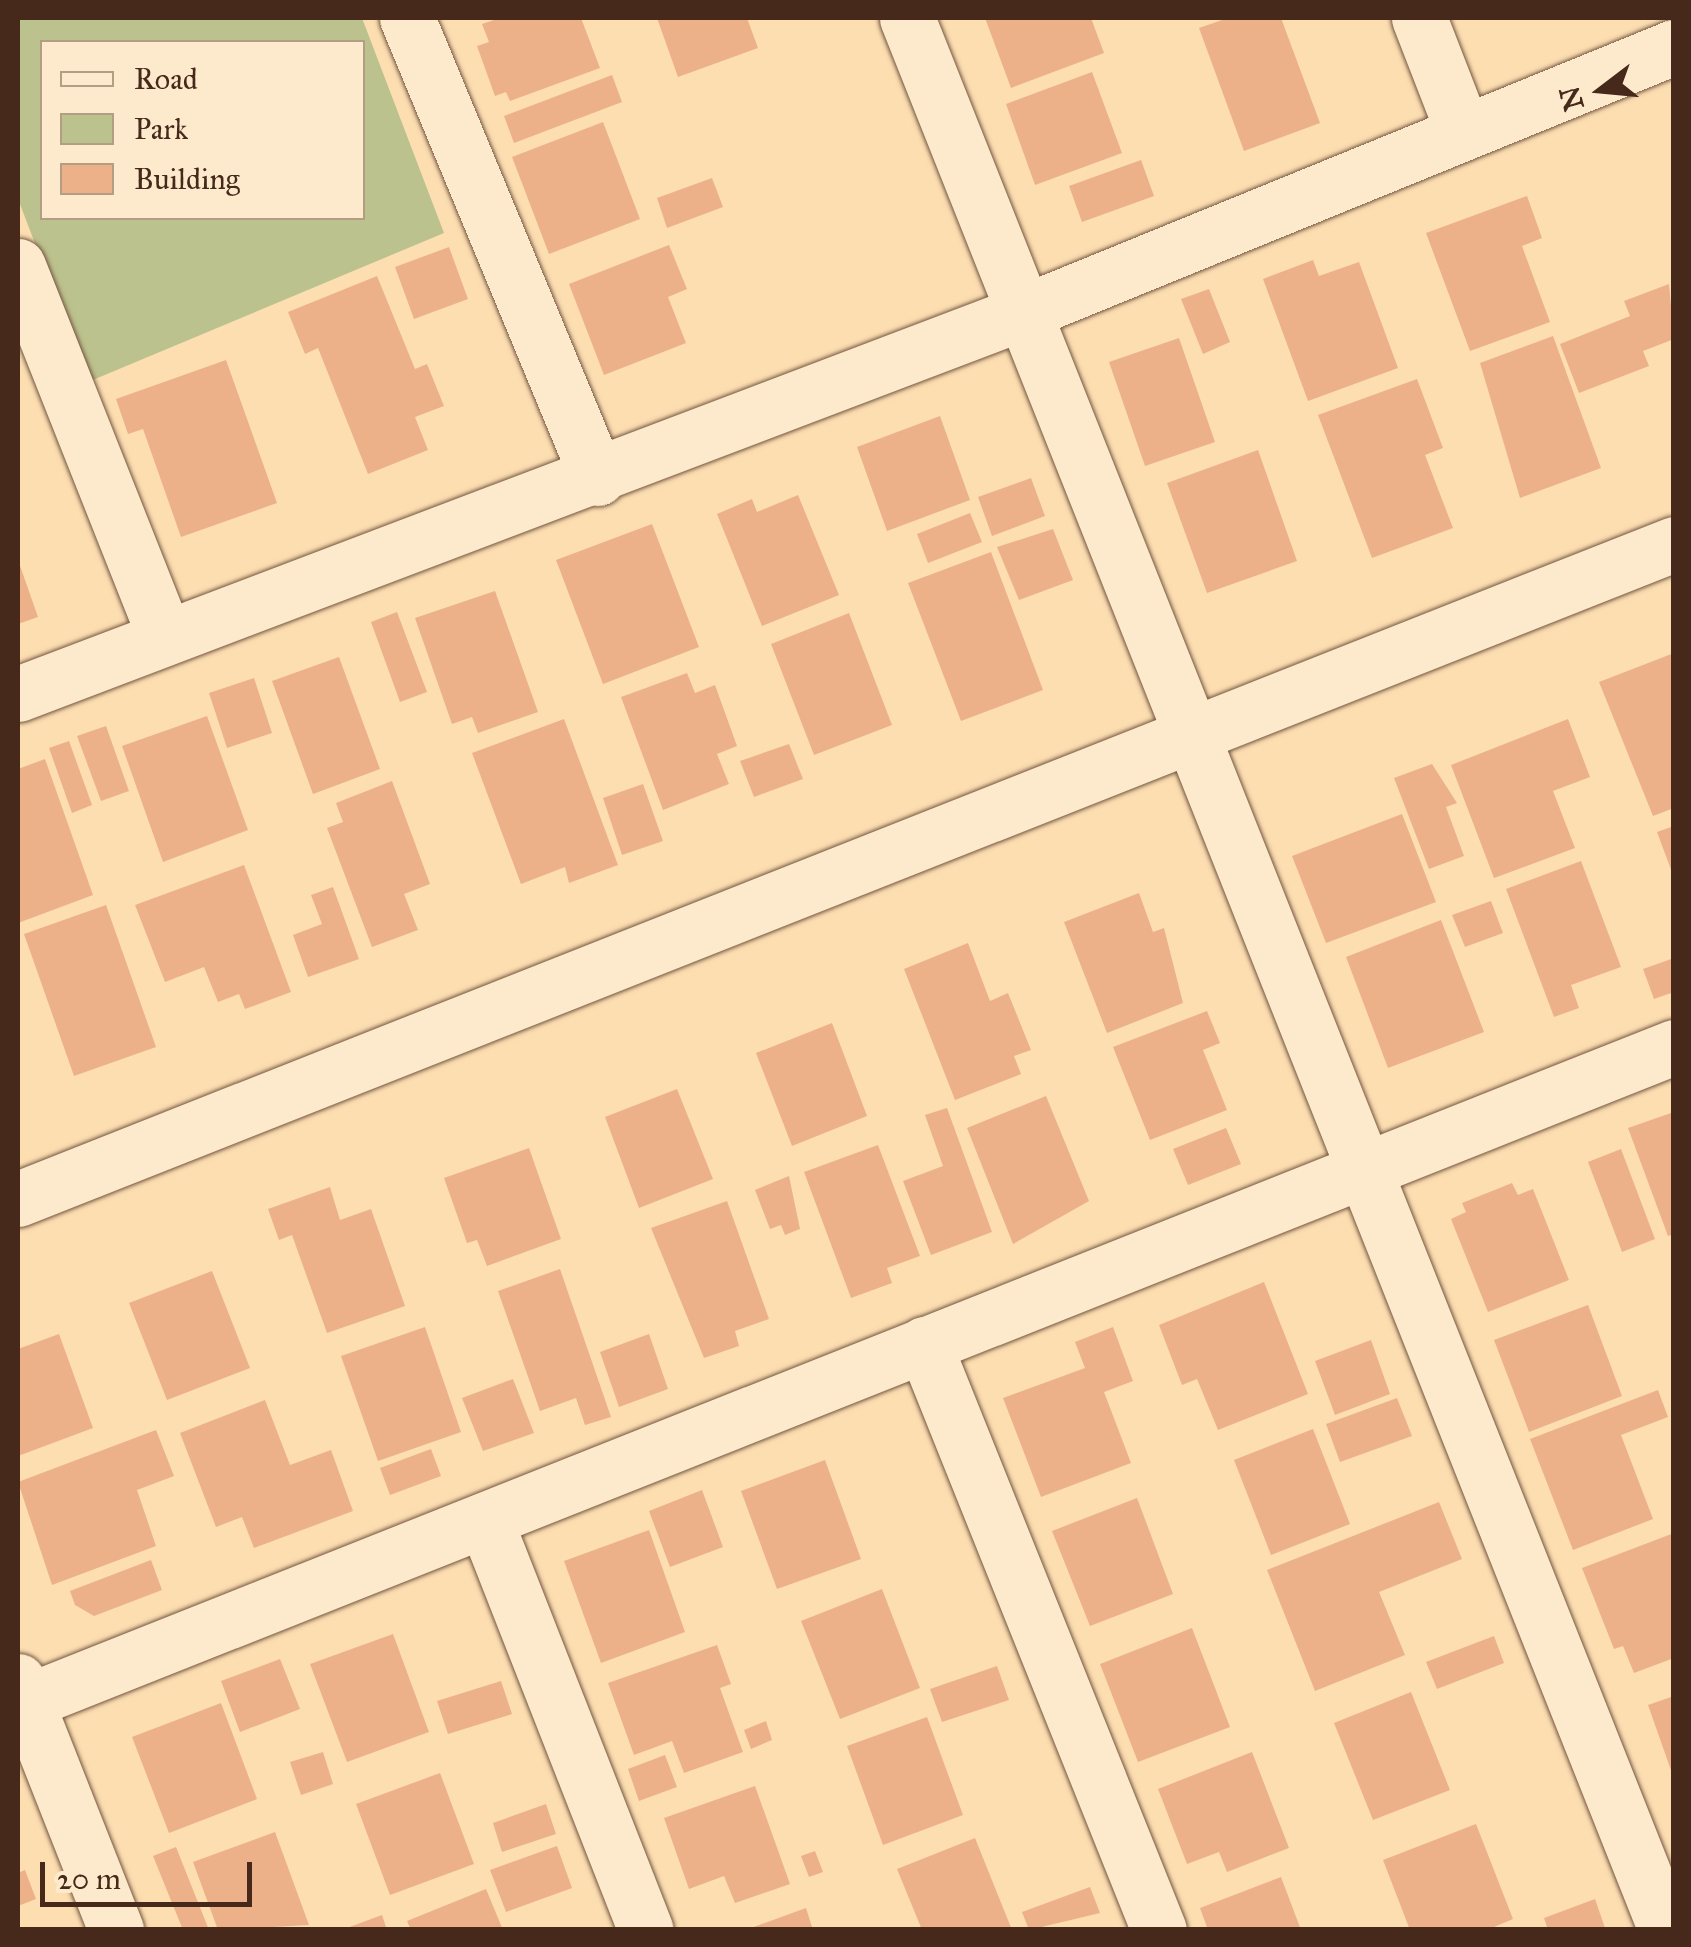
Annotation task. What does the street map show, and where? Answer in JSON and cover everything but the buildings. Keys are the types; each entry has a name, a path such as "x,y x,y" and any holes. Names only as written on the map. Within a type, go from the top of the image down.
{"street":[{"path":"408,18 598,478"},
{"path":"907,18 1666,1930"},
{"path":"1418,18 1462,129"},
{"path":"18,694 598,478 1024,312 1462,129 1674,47"},
{"path":"18,266 165,637"},
{"path":"18,1199 1674,544"},
{"path":"116,1930 20,1696 485,1520 1674,1046"},
{"path":"924,1344 1158,1930"},
{"path":"485,1520 646,1930"}],"green space":[{"path":"18,18 362,18 444,233 88,382 18,199"}]}
